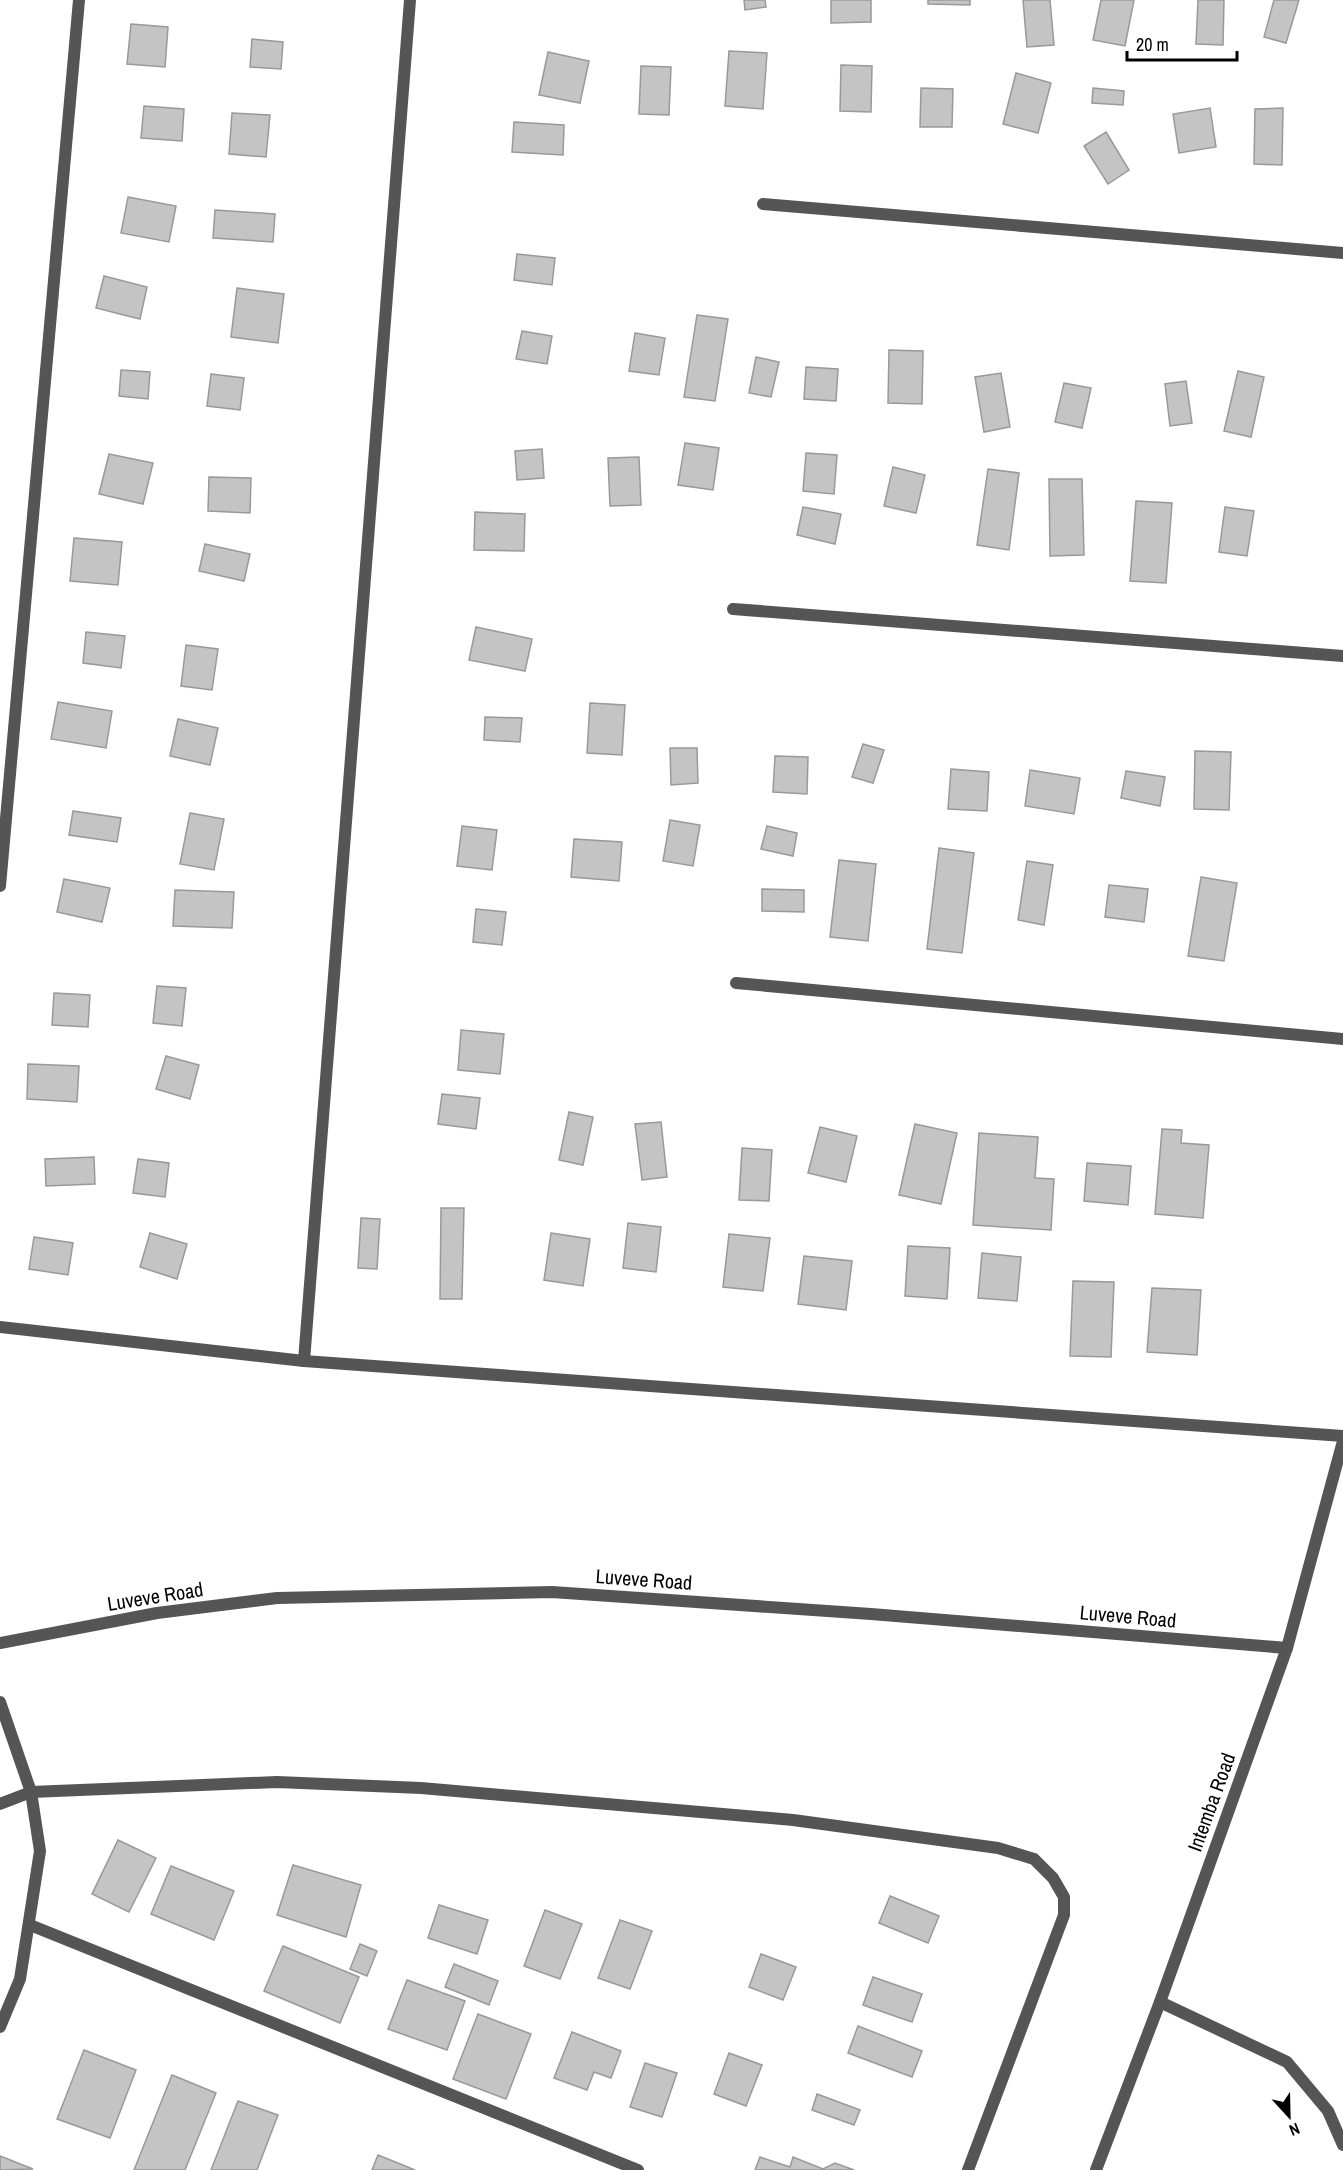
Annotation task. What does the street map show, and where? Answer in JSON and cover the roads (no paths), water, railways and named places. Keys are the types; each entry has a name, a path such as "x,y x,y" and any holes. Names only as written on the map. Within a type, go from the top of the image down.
{"street":[{"path":"0,886 79,0"},
{"path":"304,1361 410,0"},
{"path":"763,204 1343,253"},
{"path":"733,609 1343,656"},
{"path":"736,983 1343,1039"},
{"path":"0,1327 304,1361 1343,1436"},
{"name":"Intemba Road","path":"1096,2170 1160,2002 1287,1648 1343,1442"},
{"name":"Luveve Road","path":"0,1643 157,1613 277,1598 552,1592 871,1614 1287,1648"},
{"path":"0,1701 31,1792 40,1851 20,1979 0,2027"},
{"path":"0,1804 31,1792 277,1782 421,1788 793,1820 998,1848 1034,1858 1053,1878 1064,1897 1064,1915 968,2170"},
{"path":"30,1925 633,2169"},
{"path":"1160,2002 1287,2062 1328,2111 1343,2145"}]}
